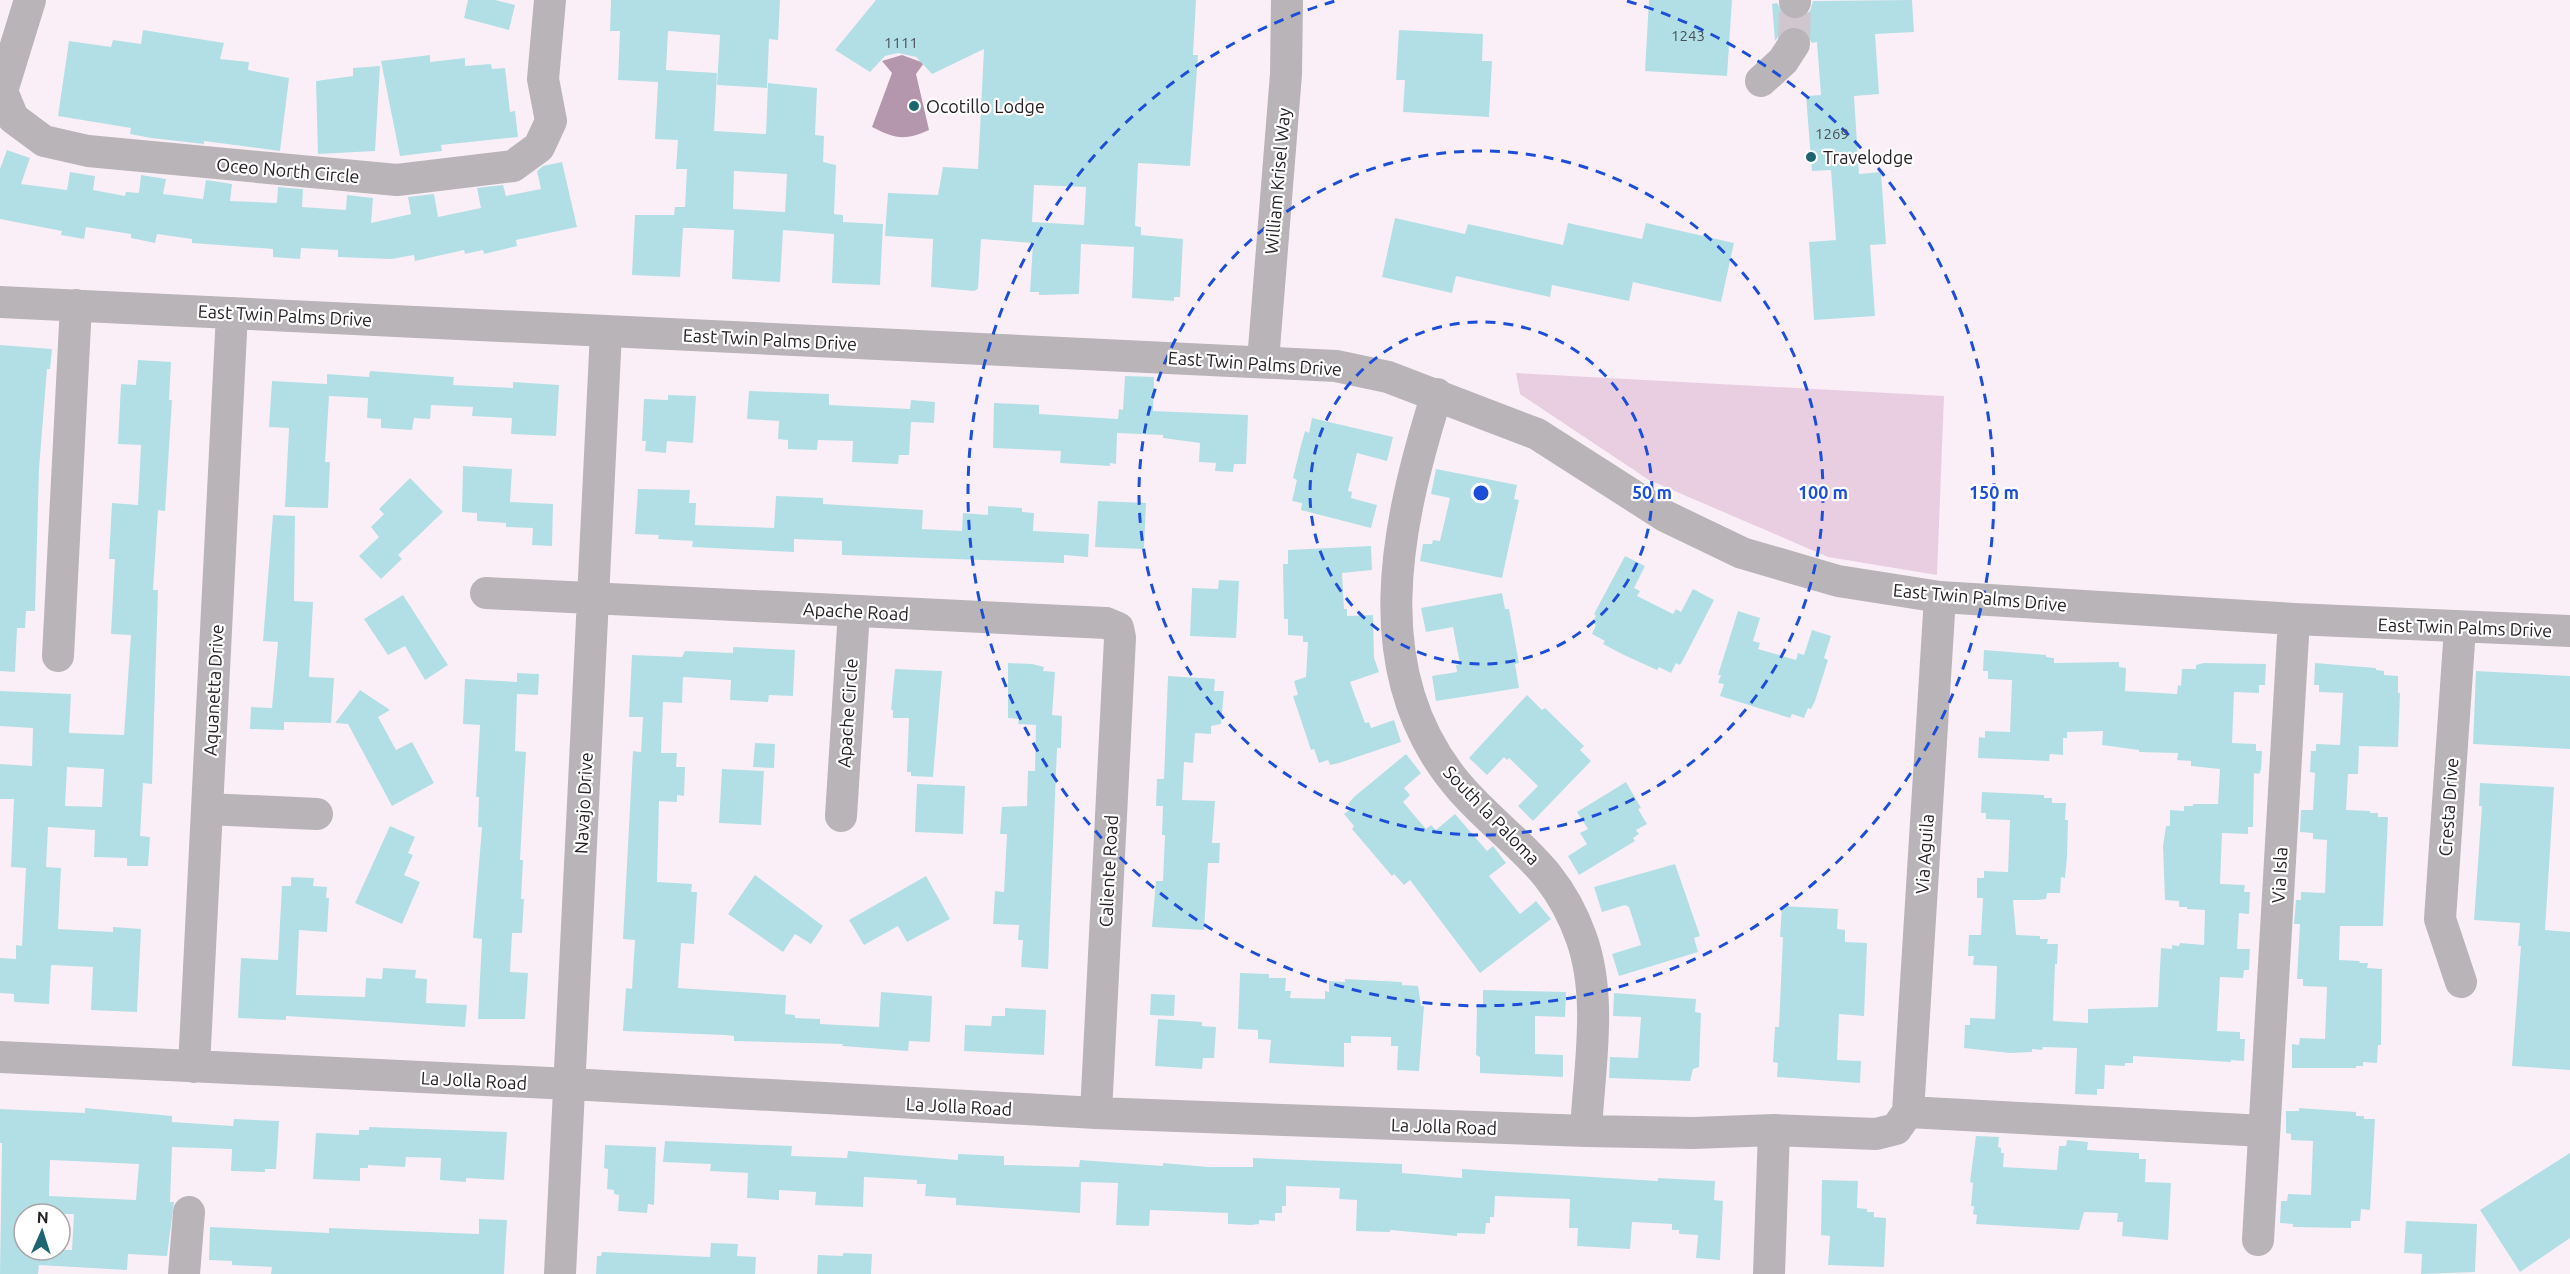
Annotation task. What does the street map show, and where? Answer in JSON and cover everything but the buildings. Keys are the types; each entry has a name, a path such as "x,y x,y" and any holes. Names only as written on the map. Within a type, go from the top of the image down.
{"street":[{"name":"Oceo North Circle","path":"30,0 2,91 13,118 44,141 88,151 397,180 513,166 539,147 551,121 543,79 550,0"},
{"name":"William Krisel Way","path":"1263,361 1286,74 1287,0"},
{"path":"1761,81 1783,61 1794,44"},
{"name":"East Twin Palms Drive","path":"0,302 1336,366 1388,377 1537,434 1665,516 1742,553 1838,581 1940,597 2460,628 2570,631"},
{"path":"58,656 76,305"},
{"name":"Aquanetta Drive","path":"194,1066 232,313"},
{"name":"Navajo Drive","path":"560,1274 606,332"},
{"name":"South la Paloma","path":"1437,394 1413,472 1400,540 1396,599 1399,656 1413,711 1433,752 1463,791 1537,861 1563,895 1582,939 1593,993 1586,1131"},
{"name":"Apache Road","path":"486,593 593,596 1106,623 1118,628"},
{"name":"Via Aguila","path":"1908,1112 1940,597"},
{"name":"Apache Circle","path":"841,816 854,611"},
{"name":"Via Isla","path":"2258,1240 2294,619"},
{"name":"Caliente Road","path":"1096,1113 1118,628"},
{"name":"Cresta Drive","path":"2460,628 2440,919 2461,982"},
{"path":"207,809 317,814"},
{"name":"La Jolla Road","path":"0,1057 570,1084 1096,1113 1586,1131 1693,1133 1774,1130 1876,1134 1896,1129 1908,1112"},
{"path":"1908,1112 2264,1131"},
{"path":"1769,1274 1774,1130"},
{"path":"184,1274 189,1212"}],"shaded area":[{"path":"902,55 924,63 916,74 929,130 906,137 894,136 872,127 892,73 882,61"},
{"path":"1516,373 1944,396 1937,575 1828,557 1649,480 1520,394"}],"tunnel":[{"path":"1794,44 1795,2"}],"place":[{"name":"Ocotillo Lodge","path":"914,106"},
{"name":"Travelodge","path":"1811,157"}]}
